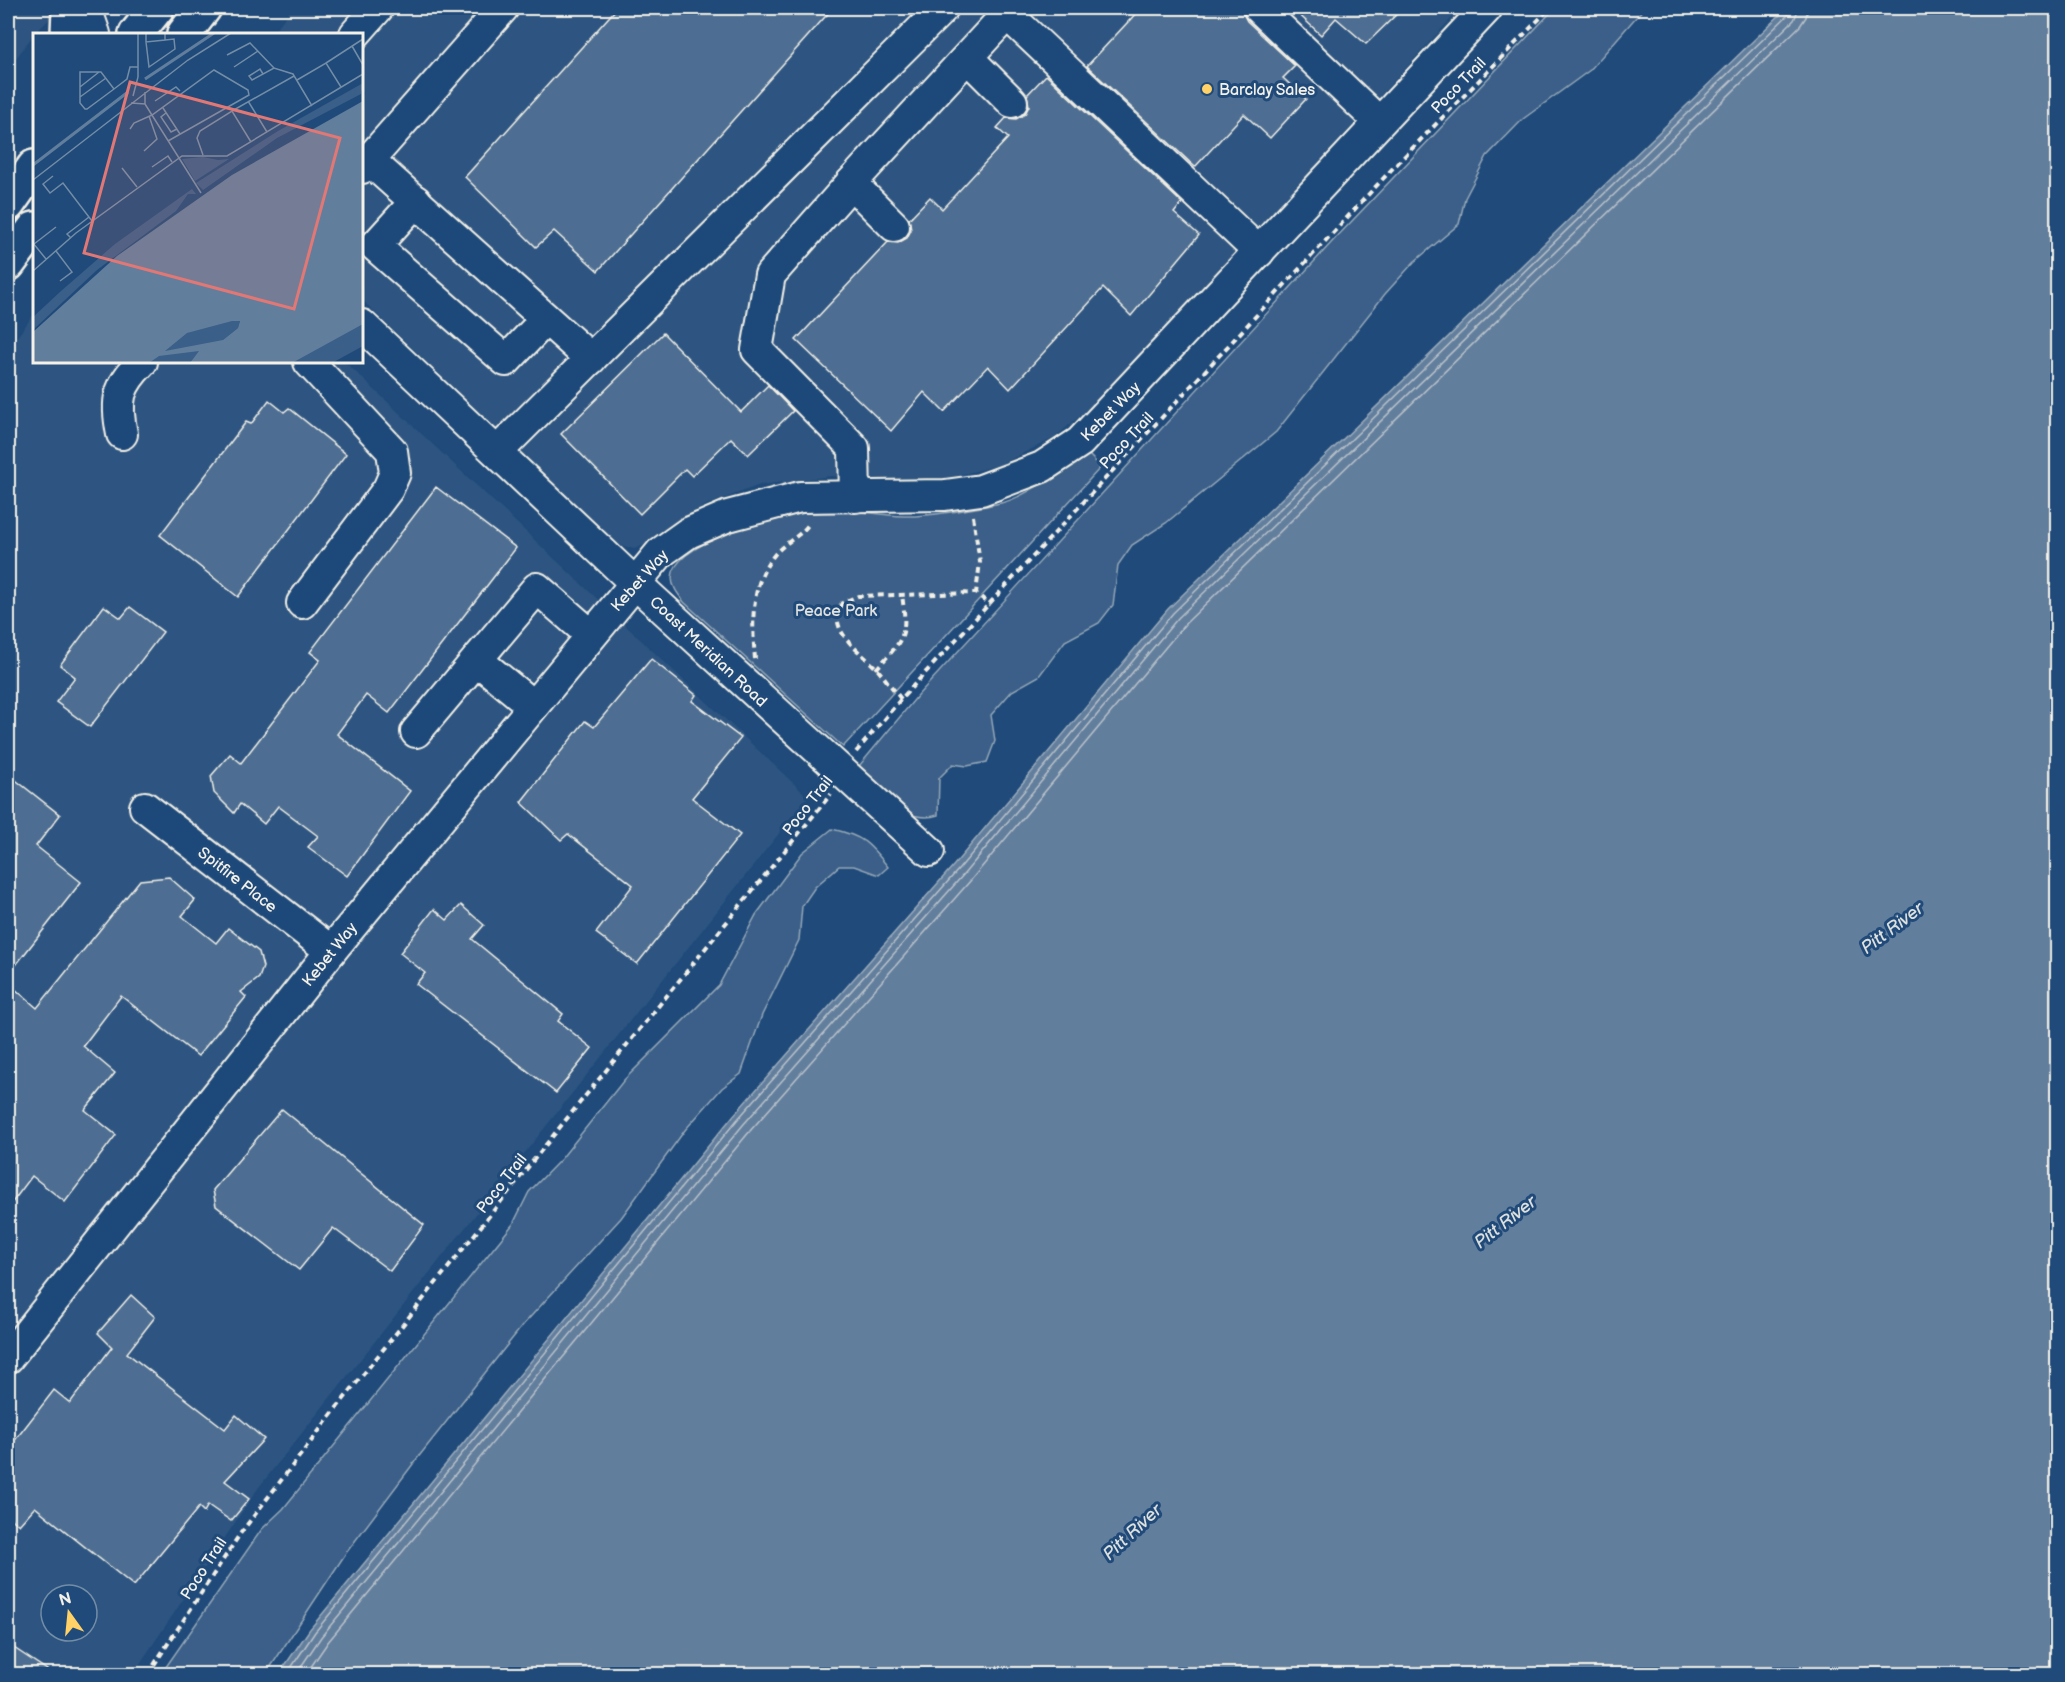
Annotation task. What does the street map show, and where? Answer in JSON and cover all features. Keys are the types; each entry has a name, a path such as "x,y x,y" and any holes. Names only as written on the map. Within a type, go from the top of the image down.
{"highway":[{"path":"68,33 69,8"},
{"path":"137,33 157,8"},
{"path":"185,33 204,8"},
{"path":"8,204 33,168"},
{"path":"8,264 33,230"}],"street":[{"path":"86,8 95,33"},
{"path":"356,33 378,8"},
{"path":"503,8 365,164 416,201 591,359"},
{"path":"497,452 943,8"},
{"path":"1259,8 1379,122"},
{"name":"Kebet Way","path":"8,1358 331,951 660,553 688,533 760,506 800,498 945,495 970,492 1008,481 1042,467 1080,442 1487,8"},
{"path":"855,497 854,448 757,350 770,275 851,183 1010,11 1259,252"},
{"path":"968,58 1012,102"},
{"path":"851,183 894,226"},
{"path":"416,201 375,246 506,361 546,319"},
{"name":"Coast Meridian Road","path":"363,326 635,582 929,851"},
{"path":"122,434 117,403 120,389 141,363"},
{"path":"302,603 388,489 395,473 392,450 310,363"},
{"path":"416,732 537,588 591,635"},
{"path":"477,660 533,706"},
{"name":"Spitfire Place","path":"146,807 331,951"}],"path":[{"name":"Poco Trail","path":"148,1674 240,1534 335,1410 845,776 849,760 901,699 1392,169 1550,8"},
{"path":"970,492 980,562 976,593"},
{"path":"745,684 756,672 752,622 757,589 775,554 808,526 823,497"},
{"path":"901,699 841,632 838,610 849,598 976,593 990,605"},
{"path":"876,669 898,645 903,635 906,624 902,595"}],"shaded area":[{"path":"8,8 61,8 33,33 8,69"},
{"path":"292,8 1461,8 1101,398 1054,438 999,465 948,478 913,482 831,476 760,485 706,505 673,524 644,545 634,549 617,544 363,301 363,33 273,33"},
{"path":"33,315 33,363 346,363 808,797 259,1487 133,1674 8,1674 8,349"}],"green space":[{"path":"1555,8 1644,8 1590,70 1523,119 1487,156 1465,198 1459,224 1414,262 1385,294 1276,432 1166,523 1132,545 1118,565 1113,605 1099,623 1065,641 1039,676 1012,691 991,715 995,741 987,762 967,766 953,764 939,778 938,815 916,816 905,812 885,798 858,774 859,766 919,694 1332,242"},
{"name":"Peace Park","path":"1087,453 1101,467 843,747 684,602 673,585 672,578 677,565 689,553 728,533 751,525 806,513 853,512 915,516 1001,503 1033,489"},
{"path":"832,829 864,842 888,867 879,875 854,866 839,866 815,887 802,906 799,940 762,1015 741,1074 722,1088 685,1130 621,1218 523,1325 416,1460 346,1553 266,1674 161,1674 262,1529 283,1509 513,1224 529,1192 561,1159 624,1080 719,985 756,915 802,853"}],"water":[{"name":"Pitt River","path":"1787,8 2057,8 2057,1674 279,1674 310,1629 733,1116 954,865 1168,609"}],"building":[{"path":"617,8 833,8 598,271 554,231 536,247 465,177"},
{"name":"Barclay Sales","path":"1141,8 1240,8 1247,21 1295,66 1283,78 1306,99 1270,138 1244,114 1195,167 1087,66"},
{"path":"1292,8 1403,8 1366,44 1336,18 1321,35"},
{"path":"1046,75 1182,203 1174,213 1199,235 1131,316 1103,288 1010,389 988,366 944,412 924,392 891,431 796,340 888,242 898,243 907,238 911,230 909,219 930,197 942,209 1008,138 997,128 1006,118 1016,119 1025,114 1029,106 1027,95"},
{"path":"663,333 741,412 768,385 793,411 748,455 731,438 692,476 685,469 640,514 561,434"},
{"path":"269,400 284,412 289,408 346,454 238,597 160,535 246,422 251,424"},
{"path":"436,487 516,548 389,713 366,695 337,734 410,791 347,876 308,847 318,836 278,806 264,824 240,804 234,813 214,793 211,776 230,754 241,763 320,660 310,652"},
{"path":"104,606 121,618 130,607 163,632 90,727 56,702 75,677 60,665"},
{"path":"651,659 696,695 692,701 741,738 692,798 740,835 637,964 596,933 633,885 568,834 561,840 521,802 585,721 594,727"},
{"path":"8,774 60,815 36,846 81,882 8,975"},
{"path":"169,877 195,900 182,916 216,943 228,928 259,952 263,967 259,978 241,992 246,997 198,1056 121,996 83,1046 115,1073 85,1110 116,1135 65,1202 32,1176 8,1208 8,983 37,1008 140,880"},
{"path":"461,905 484,925 472,939 563,1014 558,1021 592,1048 556,1093 416,984 425,973 400,953 434,909 447,920"},
{"path":"282,1109 424,1225 390,1271 333,1228 299,1270 216,1206 213,1190"},
{"path":"131,1295 155,1317 127,1353 225,1429 236,1415 264,1439 225,1481 249,1499 231,1521 208,1505 204,1512 199,1507 134,1586 35,1507 19,1525 8,1516 8,1433 16,1439 54,1390 70,1403 112,1347 98,1333"},
{"path":"8,1644 53,1674 8,1674"}],"place":[{"name":"Barclay Sales","path":"1207,89"}]}
